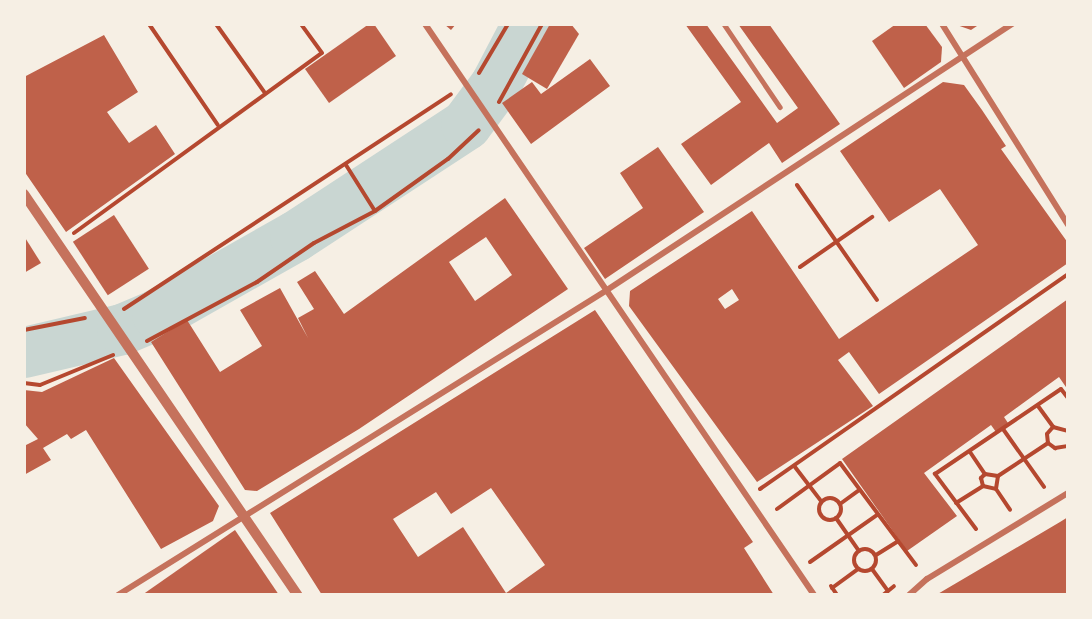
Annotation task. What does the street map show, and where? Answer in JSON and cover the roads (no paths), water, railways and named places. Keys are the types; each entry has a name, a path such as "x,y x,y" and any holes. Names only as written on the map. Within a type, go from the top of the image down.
{"street":[{"path":"425,24 814,595"},
{"path":"942,24 1068,225"},
{"path":"118,595 242,514 607,290 786,169 964,57 1012,24"},
{"path":"24,194 298,595"},
{"path":"909,595 927,579 1068,494"}],"lane":[{"path":"724,24 780,107"}],"waterway":[{"path":"24,352 122,329 157,314 295,236 466,124 495,85 527,24"}]}
